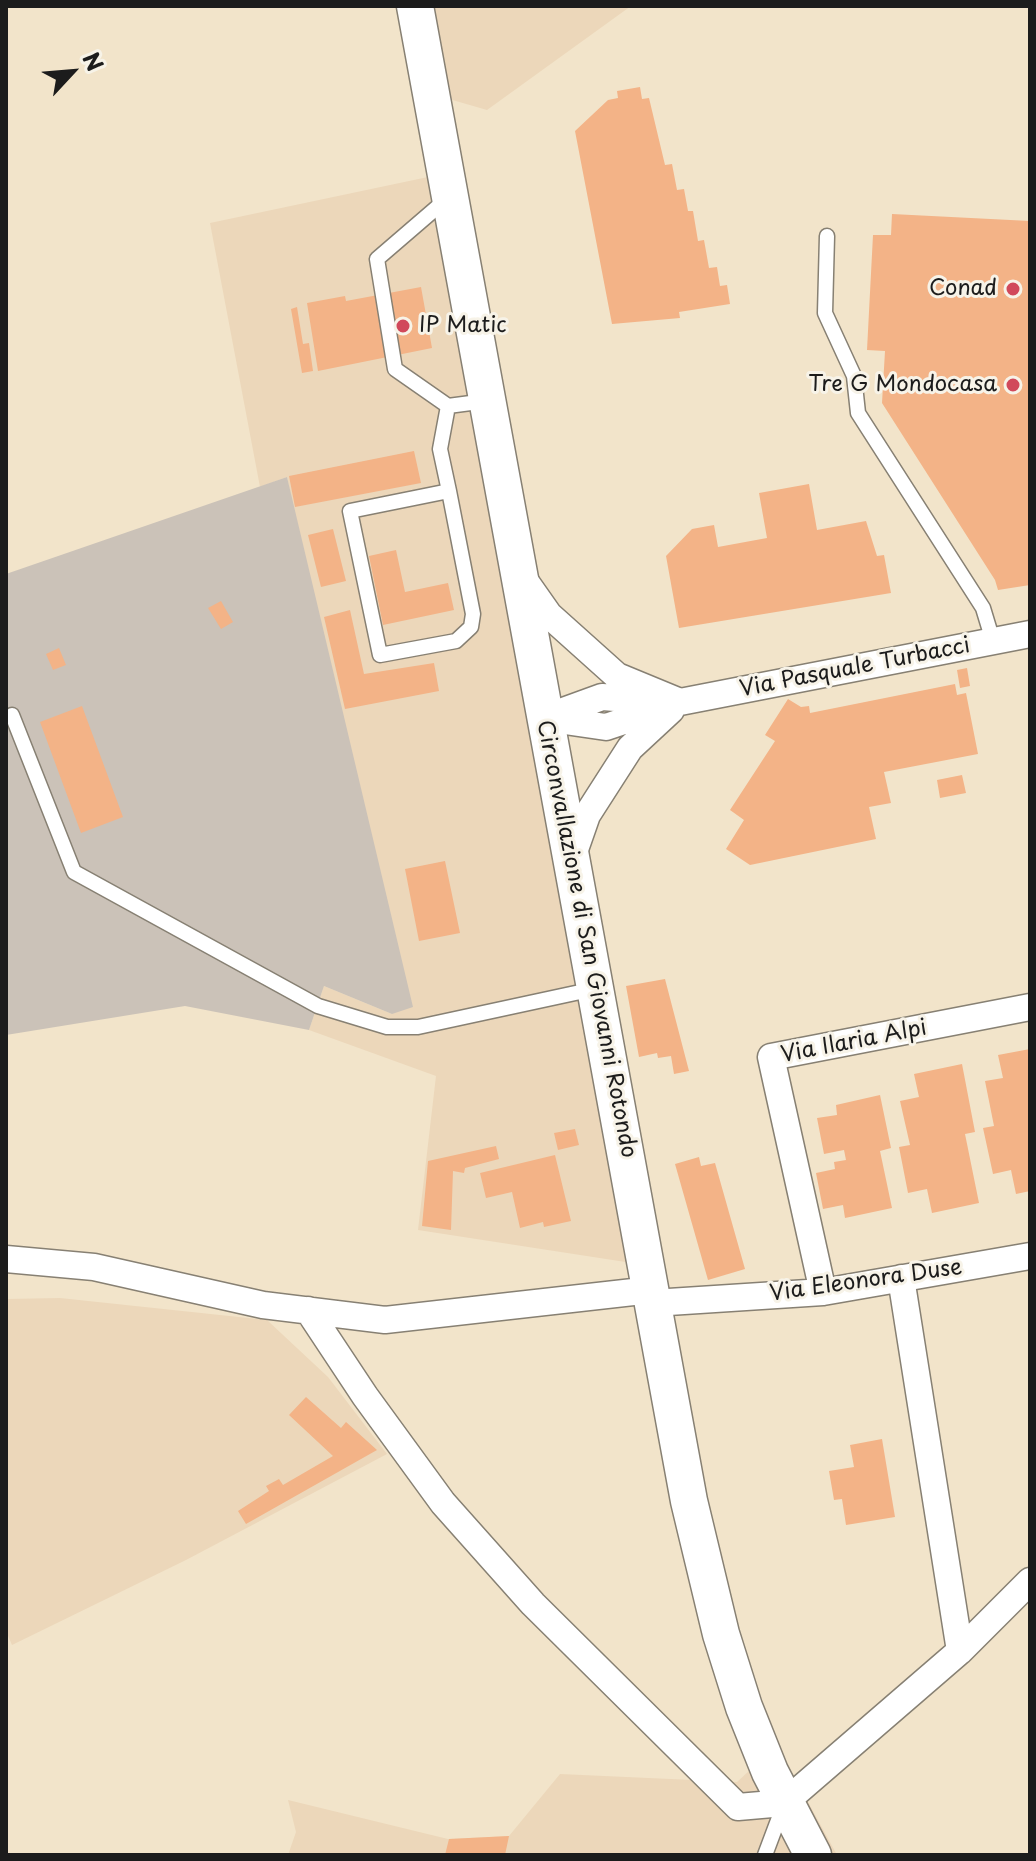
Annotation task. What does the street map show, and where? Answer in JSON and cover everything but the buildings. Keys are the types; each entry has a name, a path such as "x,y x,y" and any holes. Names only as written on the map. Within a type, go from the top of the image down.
{"main road":[{"name":"Circonvallazione di San Giovanni Rotondo","path":"415,6 689,1501 721,1634 744,1707 784,1803 813,1855"}],"street":[{"path":"517,569 549,615 617,676 680,702 630,748 587,815 571,862"},
{"name":"Via Pasquale Turbacci","path":"544,718 602,697 680,702 1030,634"},
{"name":"Via Ilaria Alpi","path":"823,1292 771,1057 1030,1007"},
{"name":"Via Eleonora Duse","path":"6,1259 94,1267 263,1305 385,1320 652,1296 823,1292 1030,1256"},
{"path":"901,1278 960,1651"},
{"path":"308,1310 365,1396 443,1503 533,1604 738,1807 784,1803 960,1651 1030,1581"}],"lane":[{"path":"449,197 377,259 395,369 448,406 486,401"},
{"path":"827,236 825,313 854,376 858,413 983,608 993,641"},
{"path":"448,406 440,449 449,491 473,614 471,627 456,641 380,655 350,511 449,491"},
{"path":"12,715 74,872 318,1006 387,1027 418,1027 595,988"},
{"path":"765,1855 784,1803"}],"shaded area":[{"path":"433,6 631,6 487,110 449,99"},
{"path":"428,177 632,1263 418,1230 436,1076 309,1030 324,986 392,1014 287,477 260,487 210,223"},
{"path":"287,477 413,1007 392,1014 324,986 309,1030 185,1006 6,1035 6,574"},
{"path":"60,1298 267,1320 328,1377 387,1454 186,1560 12,1645 6,1631 6,1299"},
{"path":"777,1745 837,1855 288,1855 296,1832 288,1800 448,1839 509,1836 560,1774 737,1782"}],"place":[{"name":"Conad","path":"1013,289"},
{"name":"IP Matic","path":"403,326"},
{"name":"Tre G Mondocasa","path":"1013,385"}]}
